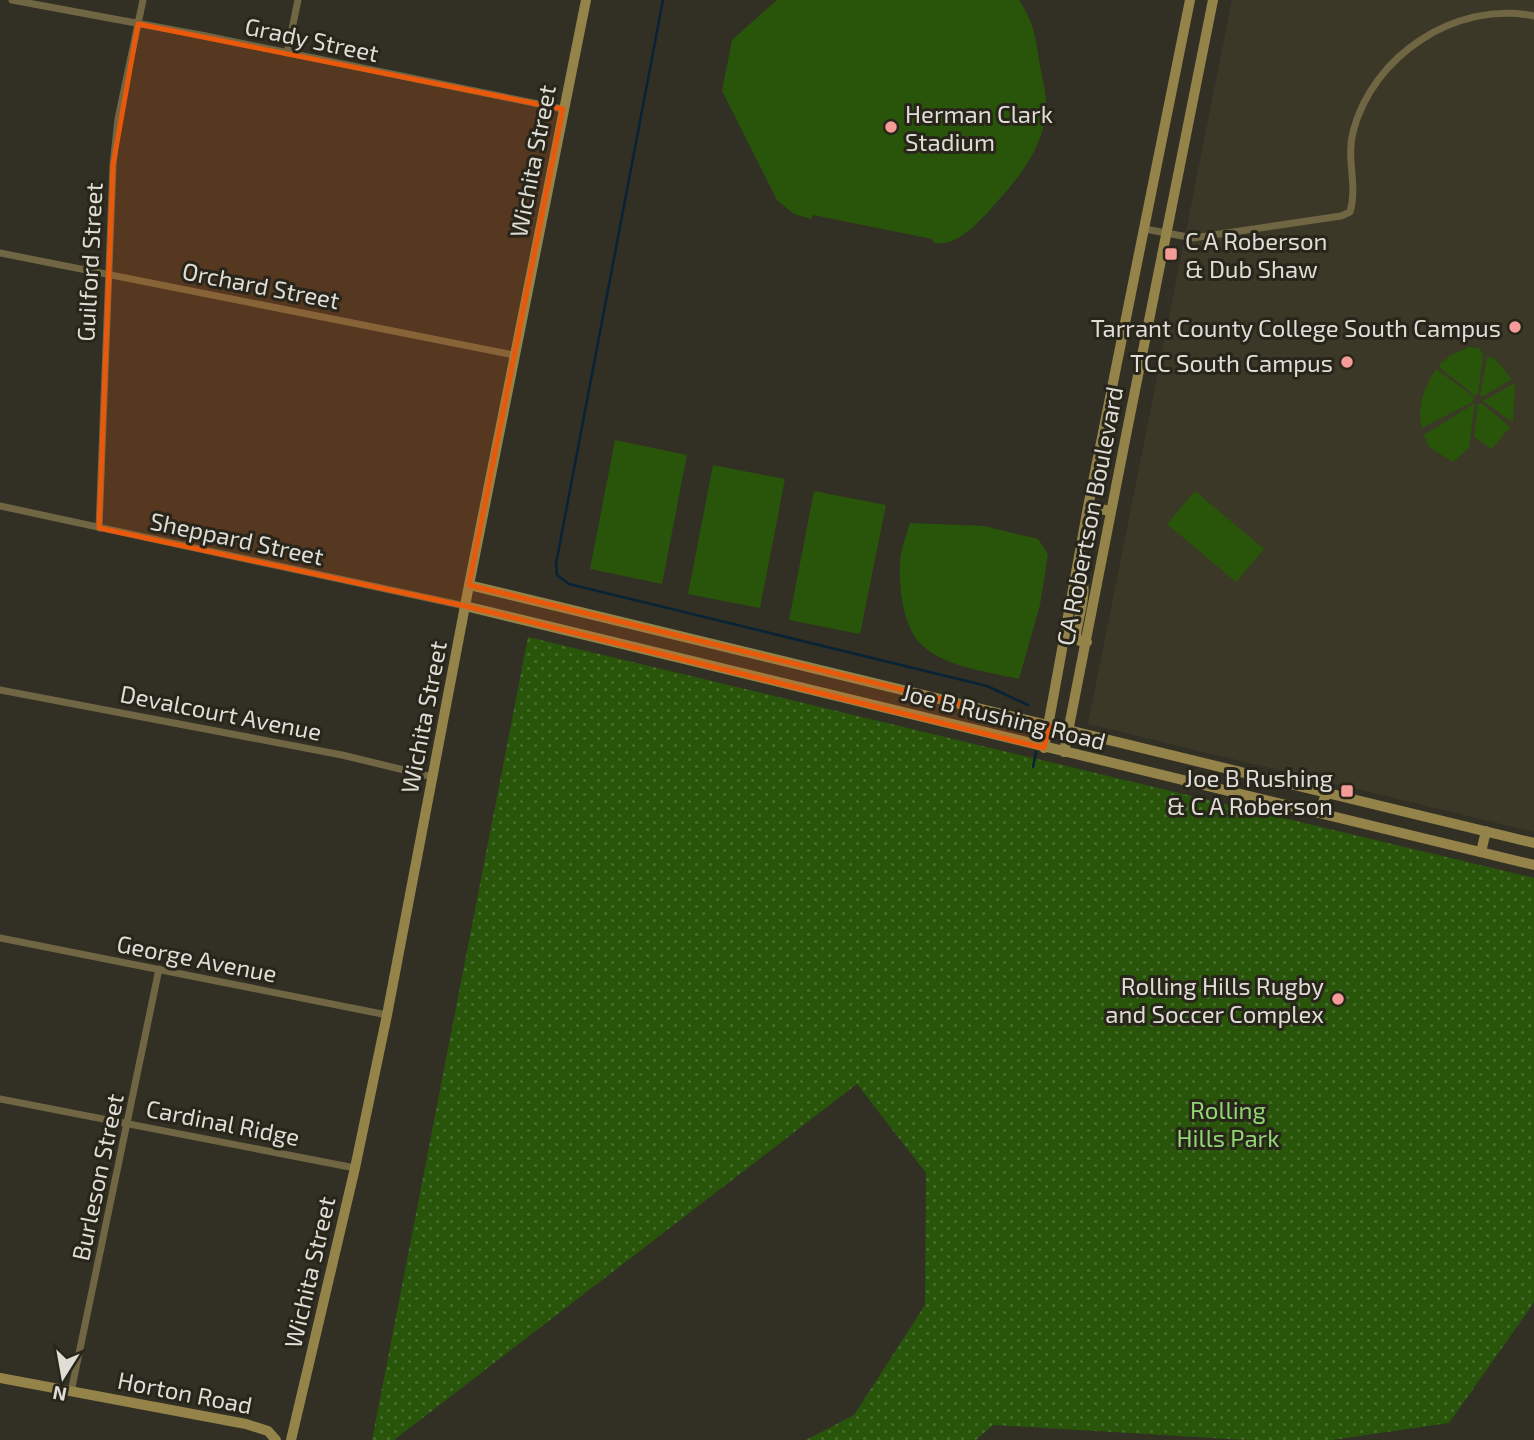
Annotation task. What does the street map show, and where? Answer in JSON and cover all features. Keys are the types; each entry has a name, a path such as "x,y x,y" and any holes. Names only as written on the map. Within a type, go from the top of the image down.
{"street":[{"name":"Grady Street","path":"12,0 564,109"},
{"name":"Guilford Street","path":"99,528 113,164 118,120 143,0"},
{"path":"287,53 298,0"},
{"name":"Wichita Street","path":"291,1440 355,1168 387,1015 514,355 586,0"},
{"name":"CA Robertson Boulevard","path":"1044,748 1088,507 1190,0"},
{"name":"CA Robertson Boulevard","path":"1064,752 1132,395 1213,0"},
{"path":"1145,229 1193,238 1209,237 1341,216 1350,212 1354,200 1350,152 1352,133 1362,105 1393,61 1426,37 1463,21 1502,15 1534,16"},
{"name":"Orchard Street","path":"0,253 514,355"},
{"path":"1113,391 1132,395"},
{"name":"Sheppard Street","path":"0,506 465,606"},
{"path":"1088,507 1111,511"},
{"path":"1077,569 1083,576 1085,585 1076,636 1080,641 1087,642"},
{"name":"Joe B Rushing Road","path":"469,585 1534,843"},
{"name":"Joe B Rushing Road","path":"465,606 1534,865"},
{"name":"Devalcourt Avenue","path":"0,690 342,755 433,776"},
{"path":"1320,813 1326,793"},
{"path":"1481,852 1486,831"},
{"name":"George Avenue","path":"0,938 387,1015"},
{"name":"Burleson Street","path":"71,1392 159,970"},
{"name":"Cardinal Ridge","path":"0,1099 355,1168"},
{"name":"Horton Road","path":"0,1378 246,1424 268,1431 276,1440"}],"highlighted area":[{"path":"138,24 563,109 469,585 1049,725 1044,748 465,606 99,528 113,165"}],"shaded area":[{"name":"TCC South Campus","path":"1232,0 1534,0 1534,832 1088,724"}],"green space":[{"name":"Herman Clark Stadium","path":"777,0 1019,0 1035,38 1046,97 1044,123 1026,165 971,229 957,239 934,243 932,239 813,215 811,219 794,214 777,200 722,91 732,40"},
{"path":"1469,347 1479,348 1483,354 1478,394 1475,396 1438,366 1451,355"},
{"path":"1487,357 1494,358 1512,379 1482,397 1480,395"},
{"path":"1436,369 1474,397 1473,402 1422,428 1420,413 1423,397"},
{"path":"1515,383 1513,420 1512,422 1483,401"},
{"path":"1475,403 1469,448 1453,462 1429,447 1424,435"},
{"path":"1481,403 1510,427 1492,449 1474,437 1478,404"},
{"path":"615,440 687,455 662,584 590,569"},
{"path":"713,465 785,479 760,608 688,594"},
{"path":"814,491 886,505 860,634 789,620"},
{"path":"1195,491 1264,549 1236,582 1167,524"},
{"path":"910,523 984,526 1038,539 1048,554 1040,605 1019,679 968,668 943,659 916,638 906,616 900,577 901,554"},
{"name":"Rolling Hills Park","path":"528,637 1534,878 1534,1300 1449,1423 1332,1440 1246,1440 993,1425 976,1440 806,1440 854,1415 925,1305 926,1173 857,1084 394,1440 372,1440"}],"waterway":[{"path":"663,0 556,564 557,575 569,584 987,686 1028,705"},
{"path":"1033,767 1036,752"}],"place":[{"name":"Herman Clark Stadium","path":"891,127"},
{"name":"C A Roberson & Dub Shaw","path":"1171,254"},
{"name":"Tarrant County College South Campus","path":"1515,327"},
{"name":"TCC South Campus","path":"1347,362"},
{"name":"Joe B Rushing & C A Roberson","path":"1347,791"},
{"name":"Rolling Hills Rugby and Soccer Complex","path":"1338,999"}]}
